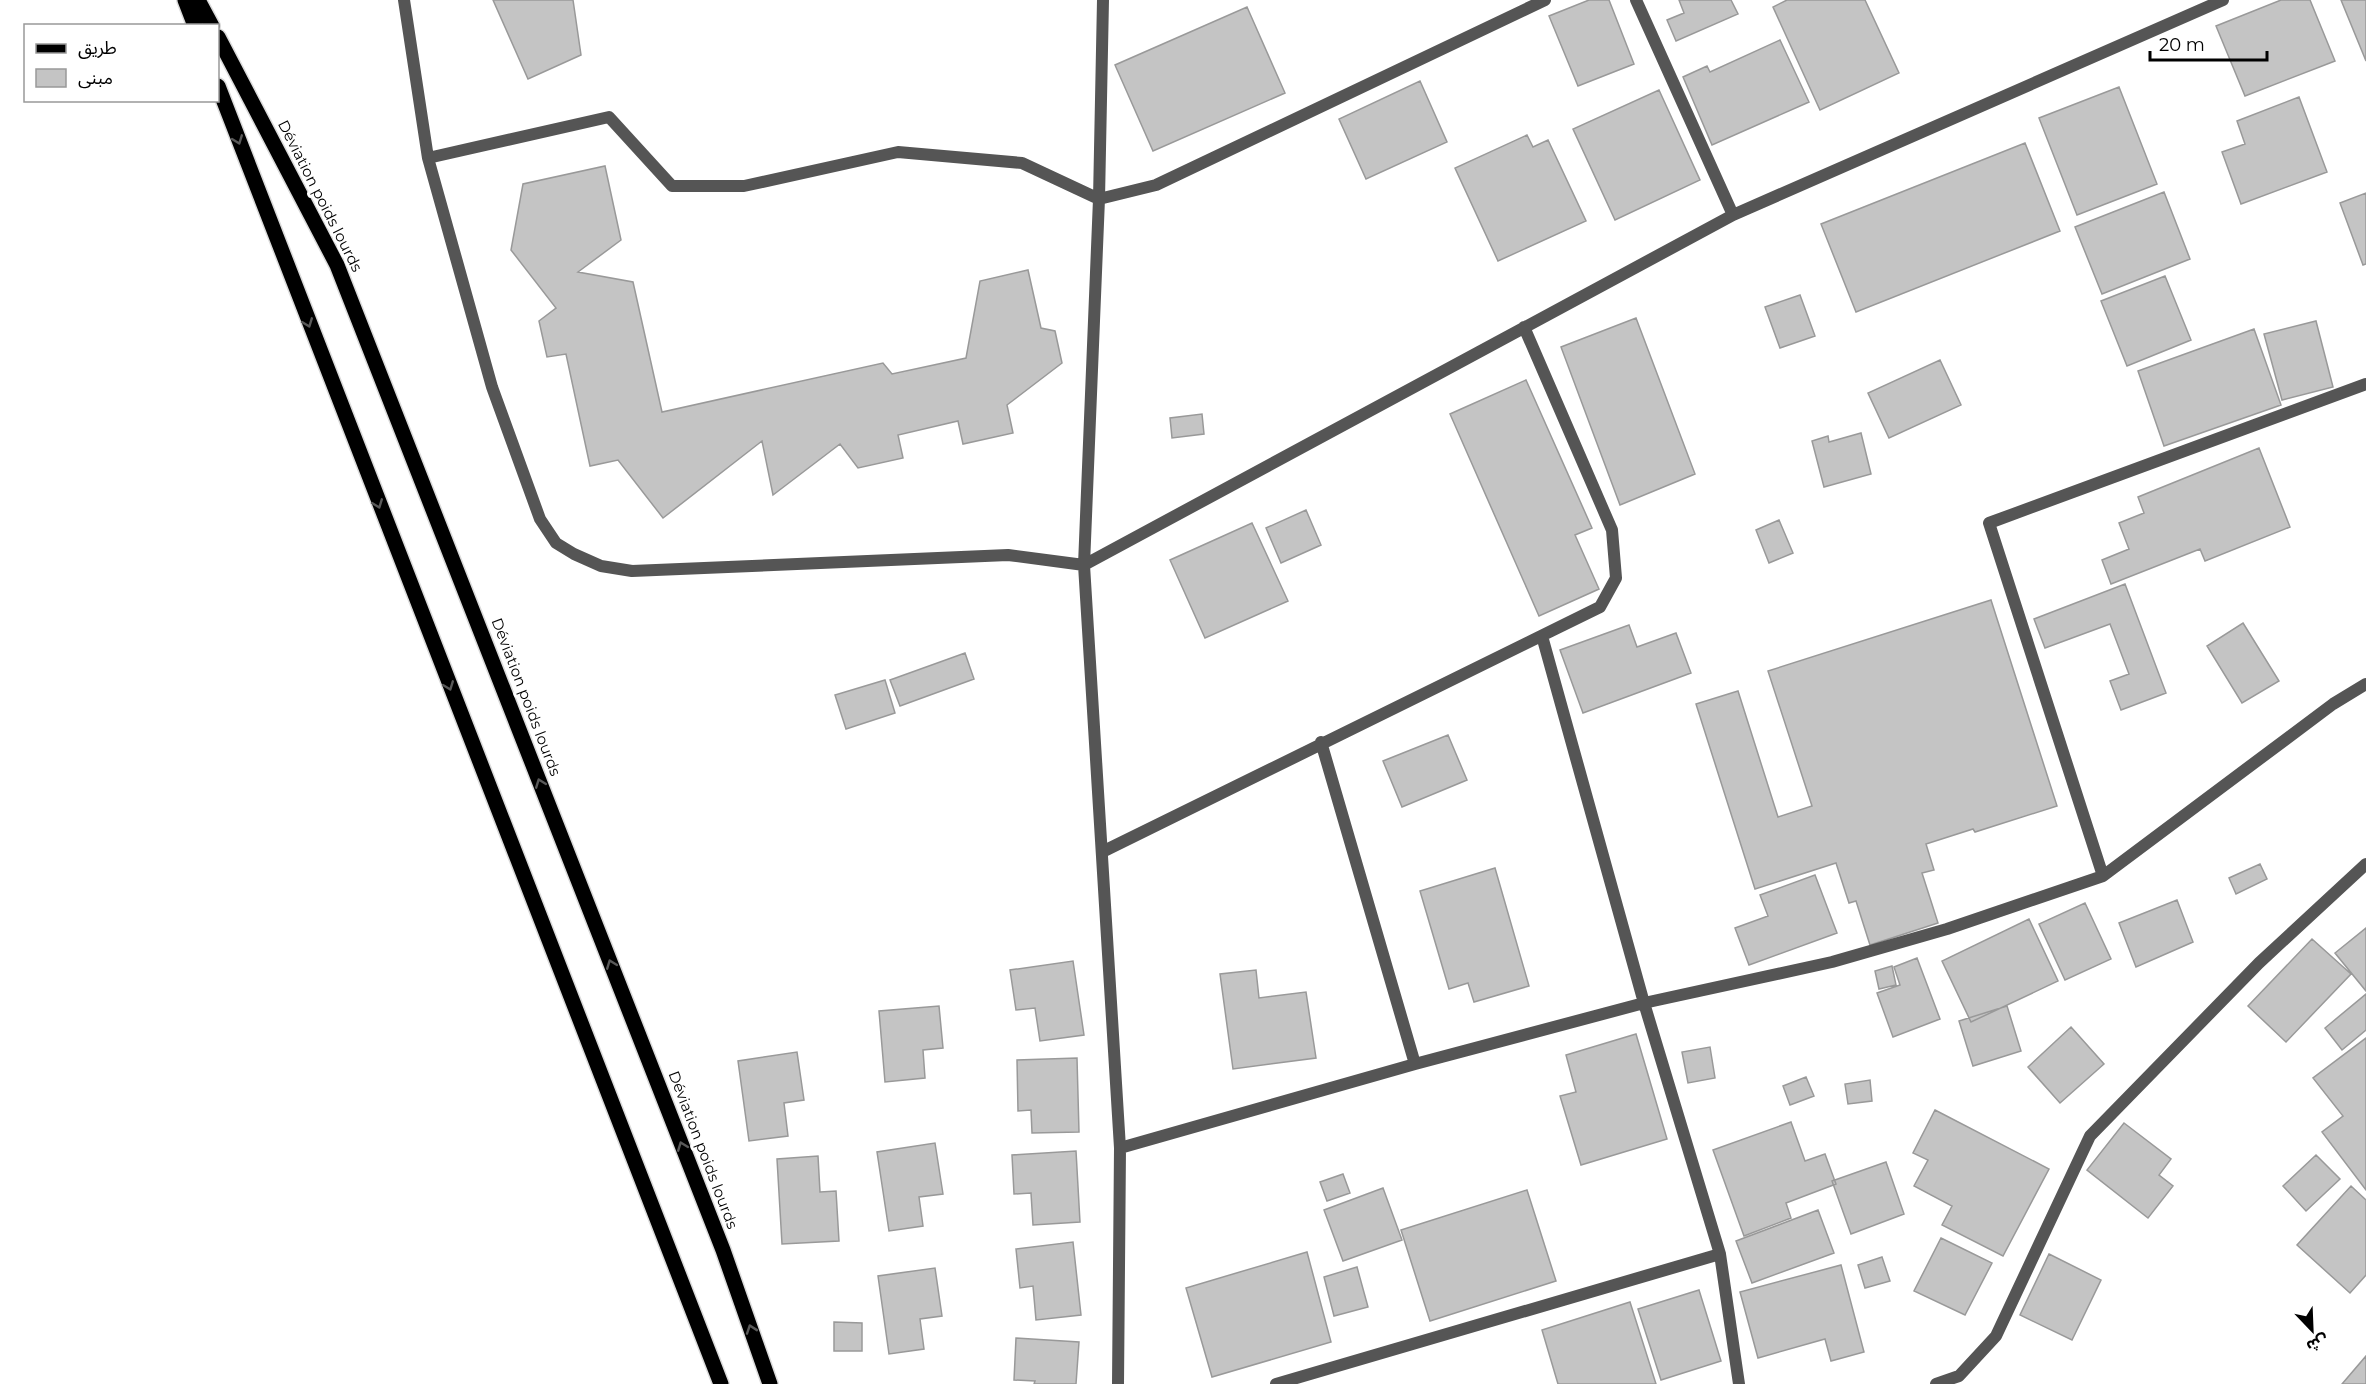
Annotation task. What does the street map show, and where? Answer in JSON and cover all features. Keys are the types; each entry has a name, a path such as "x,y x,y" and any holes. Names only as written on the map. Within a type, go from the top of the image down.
{"main road":[{"path":"185,0 194,24"},
{"path":"198,0 211,24"},
{"name":"Déviation poids lourds","path":"219,39 337,265 723,1250 770,1384"},
{"path":"219,89 721,1384"}],"street":[{"path":"404,0 428,158 492,387 540,519 556,543 574,554 601,566 632,571 1008,555 1084,565 1733,214 2223,0"},
{"path":"1103,0 1099,199 1084,565 1120,1149 1118,1384"},
{"path":"428,158 609,117 672,186 744,186 898,152 1022,163 1099,199 1156,185 1545,0"},
{"path":"1636,0 1733,214"},
{"path":"1102,852 1321,742 1599,607 1616,578 1611,530 1524,327"},
{"path":"2103,876 1989,523 2366,384"},
{"path":"1542,636 1644,1003 1720,1254 1739,1384"},
{"path":"1120,1149 1415,1064 1644,1003 1832,962 1947,929 2103,876 2333,704 2366,684"},
{"path":"1321,742 1415,1064"},
{"path":"1936,1384 1959,1376 1996,1336 2090,1136 2259,963 2366,864"},
{"path":"1276,1384 1720,1254"}],"building":[{"path":"493,0 573,0 581,55 528,79"},
{"path":"1589,0 1609,0 1634,64 1578,86 1549,16"},
{"path":"1679,0 1731,0 1738,14 1676,41 1667,20 1684,13"},
{"path":"1787,0 1865,0 1899,73 1820,110 1773,7"},
{"path":"2281,0 2310,0 2335,61 2245,96 2216,26"},
{"path":"2341,0 2366,0 2366,61"},
{"path":"1247,7 1285,93 1153,151 1115,65"},
{"path":"1780,40 1809,102 1712,145 1683,77 1707,66 1710,72"},
{"path":"1420,81 1447,142 1366,179 1339,119"},
{"path":"2119,87 2157,184 2077,215 2039,118"},
{"path":"1659,90 1700,180 1615,220 1573,129"},
{"path":"2299,97 2327,172 2241,204 2222,152 2245,144 2237,121"},
{"path":"1527,135 1533,147 1548,140 1586,221 1498,261 1455,168"},
{"path":"2025,143 2060,231 1856,312 1821,224"},
{"path":"605,166 621,240 578,272 633,282 662,412 883,363 892,374 966,358 980,281 1028,270 1041,328 1055,331 1062,363 1007,405 1013,433 963,444 958,421 898,435 903,458 858,468 840,444 773,495 762,441 663,518 618,460 590,466 566,354 547,357 539,321 556,308 511,250 523,184"},
{"path":"2164,192 2190,259 2102,294 2075,227"},
{"path":"2366,193 2366,264 2363,265 2340,203"},
{"path":"2165,276 2191,340 2127,366 2101,301"},
{"path":"1800,295 1815,336 1780,348 1765,307"},
{"path":"1636,318 1695,474 1620,505 1561,347"},
{"path":"2316,321 2333,387 2282,400 2264,334"},
{"path":"2254,329 2281,405 2164,446 2138,371"},
{"path":"1940,360 1961,405 1889,438 1868,393"},
{"path":"1526,380 1592,528 1575,535 1599,589 1539,616 1450,414"},
{"path":"1202,414 1204,434 1172,438 1170,418"},
{"path":"1861,433 1871,474 1824,487 1812,441 1828,436 1829,442"},
{"path":"2259,448 2290,527 2205,561 2200,549 2111,584 2102,560 2129,549 2119,523 2144,513 2138,497"},
{"path":"1306,510 1321,545 1281,563 1266,528"},
{"path":"1779,520 1793,553 1769,563 1756,530"},
{"path":"1252,523 1288,601 1205,638 1170,560"},
{"path":"2125,584 2166,693 2121,710 2110,681 2129,674 2110,624 2045,648 2034,619"},
{"path":"1991,600 2057,806 1975,832 1973,829 1926,844 1934,870 1922,873 1938,923 1870,945 1856,901 1849,903 1836,863 1755,889 1696,704 1738,691 1778,817 1812,806 1768,671"},
{"path":"2243,623 2279,681 2242,703 2207,646"},
{"path":"1629,625 1637,647 1676,633 1691,673 1583,713 1560,650"},
{"path":"965,653 974,679 900,706 890,680"},
{"path":"885,680 895,713 846,729 835,695"},
{"path":"1448,735 1467,780 1402,807 1383,761"},
{"path":"2260,864 2267,879 2236,894 2229,878"},
{"path":"1495,868 1529,986 1474,1002 1468,983 1449,989 1420,891"},
{"path":"1815,875 1837,933 1749,965 1735,928 1768,916 1760,895"},
{"path":"2177,900 2193,942 2136,967 2119,923"},
{"path":"2085,903 2111,959 2065,980 2039,924"},
{"path":"2029,919 2058,981 1971,1022 1942,961"},
{"path":"2366,928 2366,991 2335,953"},
{"path":"2312,939 2351,974 2286,1042 2248,1006"},
{"path":"1917,958 1940,1019 1893,1037 1877,993 1900,985 1894,967"},
{"path":"1073,961 1084,1035 1040,1041 1035,1008 1016,1010 1010,970"},
{"path":"1892,966 1896,985 1879,989 1875,971"},
{"path":"1256,970 1259,998 1306,992 1316,1058 1233,1069 1220,974"},
{"path":"2366,994 2366,1030 2342,1050 2325,1028"},
{"path":"939,1006 943,1048 923,1050 925,1078 885,1082 879,1011"},
{"path":"2007,1006 2021,1051 1973,1066 1959,1021"},
{"path":"2071,1027 2104,1064 2060,1103 2028,1067"},
{"path":"1636,1034 1667,1139 1581,1165 1560,1096 1576,1092 1566,1055"},
{"path":"2366,1038 2366,1190 2322,1132 2343,1116 2313,1078"},
{"path":"1710,1047 1715,1078 1688,1083 1682,1052"},
{"path":"797,1052 804,1100 784,1103 788,1136 749,1141 738,1061"},
{"path":"1077,1058 1079,1132 1032,1133 1031,1110 1018,1111 1017,1060"},
{"path":"1806,1077 1814,1096 1790,1105 1783,1086"},
{"path":"1870,1080 1872,1101 1848,1104 1845,1084"},
{"path":"1935,1110 2049,1169 2003,1256 1942,1225 1952,1206 1914,1186 1928,1160 1913,1153"},
{"path":"1791,1122 1805,1161 1825,1154 1836,1184 1786,1203 1791,1218 1744,1236 1713,1150"},
{"path":"2124,1123 2171,1159 2159,1175 2173,1186 2148,1218 2087,1170"},
{"path":"935,1143 943,1194 919,1197 923,1226 889,1231 877,1152"},
{"path":"1076,1151 1080,1222 1033,1225 1031,1193 1014,1194 1012,1155"},
{"path":"2316,1155 2340,1179 2306,1211 2283,1186"},
{"path":"818,1156 820,1192 836,1191 839,1241 782,1244 777,1159"},
{"path":"1886,1162 1904,1214 1851,1234 1832,1181"},
{"path":"1343,1174 1350,1193 1327,1201 1320,1182"},
{"path":"2351,1186 2366,1200 2366,1275 2350,1293 2297,1245"},
{"path":"1383,1188 1402,1240 1343,1261 1324,1210"},
{"path":"1527,1190 1556,1281 1430,1321 1401,1230"},
{"path":"1818,1210 1834,1253 1752,1283 1736,1241"},
{"path":"1941,1238 1992,1263 1965,1315 1914,1291"},
{"path":"1073,1242 1081,1315 1036,1320 1033,1286 1020,1288 1016,1249"},
{"path":"1307,1252 1331,1342 1212,1377 1186,1288"},
{"path":"2049,1254 2101,1280 2072,1340 2020,1315"},
{"path":"1882,1257 1890,1281 1865,1288 1858,1265"},
{"path":"1841,1265 1864,1352 1831,1361 1825,1339 1758,1358 1740,1292"},
{"path":"1357,1267 1368,1307 1334,1316 1324,1277"},
{"path":"935,1268 942,1316 920,1319 924,1349 889,1354 878,1276"},
{"path":"1699,1290 1721,1361 1661,1380 1638,1309"},
{"path":"1630,1302 1656,1384 1558,1384 1542,1330"},
{"path":"834,1322 862,1323 862,1351 834,1351"},
{"path":"1016,1338 1079,1342 1076,1384 1034,1384 1035,1381 1014,1380"},
{"path":"2366,1356 2366,1384 2342,1384"}]}
